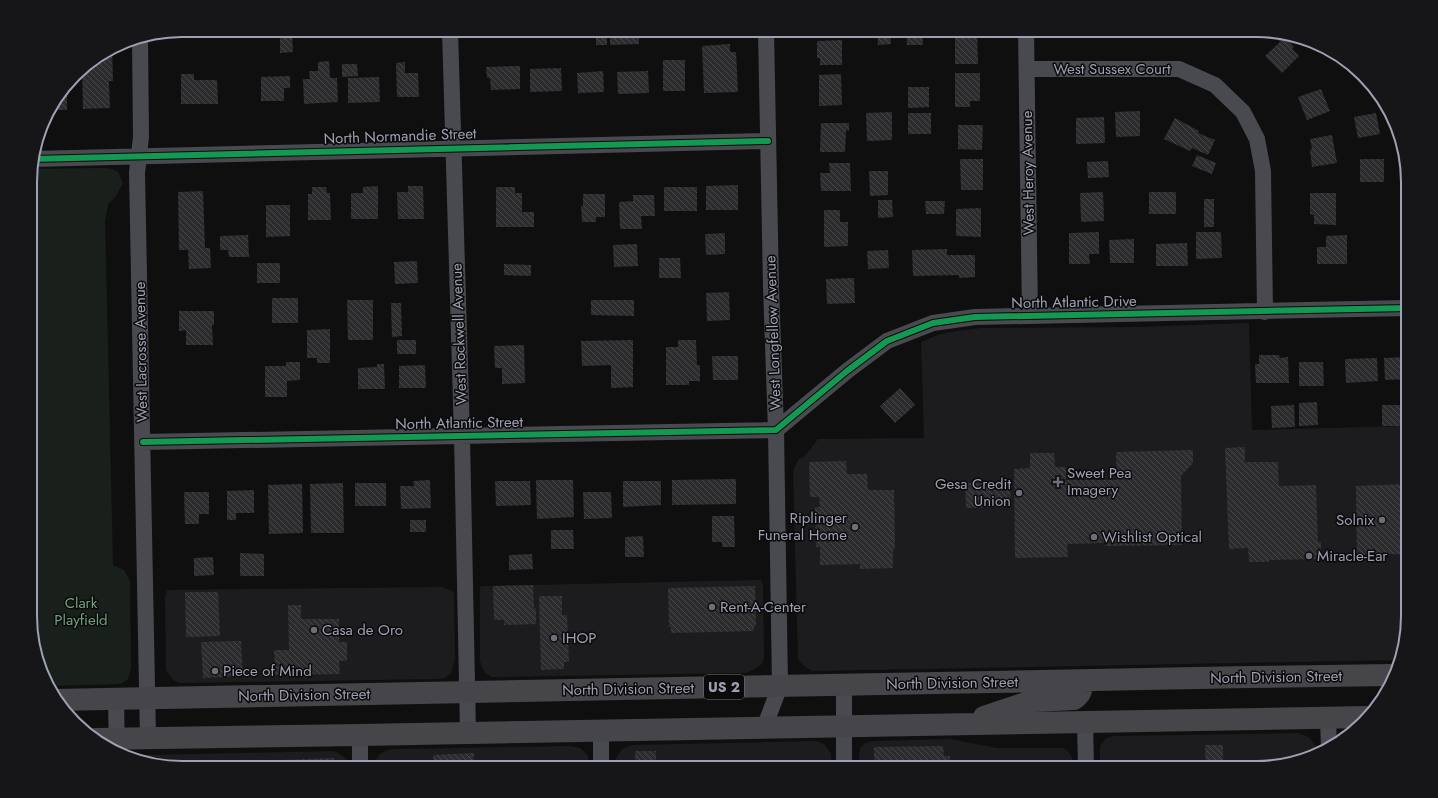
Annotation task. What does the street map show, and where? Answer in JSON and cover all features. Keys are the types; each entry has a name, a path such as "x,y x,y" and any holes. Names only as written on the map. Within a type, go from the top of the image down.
{"main road":[{"name":"North Division Street","path":"63,700 1388,675"},
{"path":"962,724 1032,701 1074,699 1079,696 1082,689 1082,681"},
{"path":"111,743 148,738 360,736 1361,717"}],"street":[{"name":"West Rockwell Avenue","path":"450,37 452,148 462,436 468,733"},
{"name":"West Longfellow Avenue","path":"764,728 780,686 776,430 766,37"},
{"name":"West Heroy Avenue","path":"1026,37 1030,316"},
{"name":"West Lacrosse Avenue","path":"140,43 141,137 138,173 148,738"},
{"name":"West Sussex Court","path":"1027,69 1178,69 1215,85 1244,112 1257,139 1263,171 1265,312"},
{"name":"North Normandie Street","path":"39,159 768,141"},
{"name":"North Atlantic Drive","path":"776,430 847,371 887,341 933,323 975,317 1401,308"},
{"name":"North Atlantic Street","path":"142,442 776,430"},
{"path":"844,685 844,761"},
{"path":"110,742 116,699"},
{"path":"1328,718 1329,742"},
{"path":"1085,722 1086,761"},
{"path":"601,731 602,761"},
{"path":"360,736 360,761"}],"shaded area":[{"path":"1249,323 1252,430 1401,426 1401,626 1394,660 812,671 804,666 798,659 793,471 799,459 805,456 818,439 924,438 921,342 938,335 981,328 1140,327"},
{"path":"761,580 763,585 764,657 762,664 746,673 492,677 485,673 480,661 480,587 483,586"},
{"path":"443,587 452,591 454,594 455,659 451,673 445,678 179,683 173,680 166,670 165,597 167,590"},
{"path":"1298,733 1309,737 1315,745 1315,748 1294,756 1266,761 1100,761 1100,746 1106,738 1114,736"},
{"path":"950,739 997,748 1063,748 1068,751 1072,761 859,761 860,748 864,744 872,741"},
{"path":"817,741 824,744 831,753 832,761 616,761 622,749 632,745"},
{"path":"571,746 580,748 585,752 589,761 376,761 380,754 387,750"},
{"path":"332,751 343,756 347,761 172,761 143,756"}],"green space":[{"name":"Clark Playfield","path":"37,169 112,169 118,172 123,183 116,196 108,204 105,221 113,565 124,570 130,581 131,668 128,679 121,684 55,686 42,654 38,635"}],"building":[{"path":"280,37 292,37 293,52 280,53"},
{"path":"596,37 607,37 607,45 596,45"},
{"path":"610,37 639,37 639,44 610,45"},
{"path":"877,37 890,37 891,44 878,45"},
{"path":"906,37 922,37 923,45 907,45"},
{"path":"955,37 977,37 978,64 955,64"},
{"path":"1277,38 1289,41 1294,47 1292,49 1299,56 1282,73 1265,56 1280,42"},
{"path":"842,40 842,65 820,65 820,58 817,58 817,41"},
{"path":"730,44 730,52 736,52 738,92 704,93 702,46"},
{"path":"112,55 113,81 109,81 110,108 83,109 82,76 101,61"},
{"path":"663,60 685,60 685,91 663,91"},
{"path":"329,61 330,78 337,78 338,102 304,104 303,79 310,79 309,71 318,71 318,62"},
{"path":"405,62 405,73 418,73 419,97 397,97 396,63"},
{"path":"342,64 357,64 358,76 342,77"},
{"path":"520,66 520,89 491,90 490,78 487,78 486,67"},
{"path":"561,68 562,91 530,92 530,69"},
{"path":"603,71 604,92 578,93 577,73"},
{"path":"648,71 649,93 618,94 617,72"},
{"path":"955,73 980,73 980,101 970,101 970,107 955,107"},
{"path":"181,74 194,74 194,80 217,80 218,104 181,104"},
{"path":"841,74 842,105 819,106 819,75"},
{"path":"290,76 290,88 284,88 284,101 261,101 261,77"},
{"path":"379,77 380,102 348,103 348,78"},
{"path":"908,87 929,87 929,107 908,108"},
{"path":"1321,89 1330,111 1307,120 1298,97"},
{"path":"67,94 67,110 56,110"},
{"path":"1140,111 1140,136 1116,137 1115,112"},
{"path":"892,112 892,140 867,141 866,113"},
{"path":"908,113 931,113 931,134 908,134"},
{"path":"1376,113 1380,134 1358,138 1354,117"},
{"path":"1104,117 1105,143 1076,144 1076,118"},
{"path":"1175,118 1199,131 1198,133 1215,140 1208,155 1192,148 1190,151 1164,139"},
{"path":"821,123 849,123 849,131 846,130 845,152 820,152"},
{"path":"958,125 983,125 982,150 958,149"},
{"path":"1332,135 1337,163 1312,167 1310,150 1312,149 1310,139"},
{"path":"1197,155 1216,163 1212,174 1192,166"},
{"path":"960,159 983,159 983,190 961,190"},
{"path":"1360,159 1384,159 1384,182 1360,182"},
{"path":"1108,161 1109,177 1088,178 1087,162"},
{"path":"829,163 850,163 851,191 821,191 820,173 830,173"},
{"path":"869,171 888,171 888,195 870,196"},
{"path":"738,185 738,210 706,210 706,186"},
{"path":"378,186 378,219 351,219 351,193 363,193 363,187"},
{"path":"408,186 423,186 424,219 398,219 397,192 408,192"},
{"path":"312,187 326,187 327,193 330,193 331,220 308,220 308,194 312,194"},
{"path":"496,187 515,187 515,193 522,193 522,212 534,212 534,227 496,227"},
{"path":"664,187 697,187 697,211 664,211"},
{"path":"203,191 205,248 210,248 211,268 189,269 188,250 179,250 178,192"},
{"path":"1103,192 1104,221 1081,222 1080,193"},
{"path":"1149,192 1176,192 1176,214 1149,214"},
{"path":"1310,193 1336,193 1336,225 1314,224 1314,215 1310,214"},
{"path":"583,194 605,194 605,217 596,217 596,222 582,222 581,206 583,206"},
{"path":"633,195 654,195 655,216 641,216 642,229 620,229 619,202 633,201"},
{"path":"1204,199 1214,199 1214,227 1204,227"},
{"path":"878,200 892,200 893,217 878,218"},
{"path":"925,201 945,201 944,214 926,214"},
{"path":"266,205 290,205 290,236 266,237"},
{"path":"981,208 981,237 956,236 956,209"},
{"path":"824,210 840,210 840,222 848,222 848,246 824,247"},
{"path":"1099,232 1099,254 1089,254 1090,264 1069,264 1069,233"},
{"path":"1196,232 1221,232 1222,258 1196,259"},
{"path":"725,233 725,254 706,255 705,234"},
{"path":"248,235 249,257 229,257 228,250 220,250 220,236"},
{"path":"1347,235 1347,264 1317,264 1317,247 1326,247 1326,236"},
{"path":"1134,239 1134,263 1110,263 1109,240"},
{"path":"1187,243 1188,266 1156,266 1156,244"},
{"path":"637,244 638,266 614,267 613,245"},
{"path":"947,249 947,255 975,255 975,277 959,278 959,275 913,276 912,250"},
{"path":"888,250 889,268 868,269 867,251"},
{"path":"659,258 680,258 681,278 659,278"},
{"path":"417,261 418,283 395,284 394,262"},
{"path":"257,263 280,263 280,283 257,283"},
{"path":"504,264 531,265 531,276 504,275"},
{"path":"854,278 855,303 827,304 826,279"},
{"path":"729,292 730,320 707,321 706,293"},
{"path":"272,298 298,298 298,323 272,323"},
{"path":"347,300 373,300 373,340 348,340"},
{"path":"591,300 634,300 634,316 591,315"},
{"path":"391,303 401,303 402,336 392,337"},
{"path":"179,311 214,311 214,325 212,325 213,345 186,345 186,330 179,331"},
{"path":"330,329 330,363 317,363 317,358 307,358 307,330"},
{"path":"397,340 416,340 416,354 397,354"},
{"path":"633,340 633,387 611,388 611,365 582,366 581,341"},
{"path":"678,340 696,340 697,365 700,365 700,381 689,381 689,385 666,385 666,347 678,347"},
{"path":"524,345 525,383 502,384 502,368 495,368 494,346"},
{"path":"1259,355 1279,355 1280,358 1288,357 1289,383 1256,383 1255,364 1259,364"},
{"path":"712,356 738,356 738,380 713,380"},
{"path":"1401,357 1401,379 1385,380 1384,358"},
{"path":"1377,358 1378,381 1346,383 1345,359"},
{"path":"286,362 300,362 300,380 287,381 287,397 265,397 265,366 286,366"},
{"path":"1299,362 1323,362 1324,386 1299,386"},
{"path":"377,364 384,364 385,389 358,389 358,368 377,367"},
{"path":"425,365 426,388 399,388 399,366"},
{"path":"900,388 915,405 895,423 880,406"},
{"path":"1317,402 1318,425 1299,426 1299,403"},
{"path":"1294,405 1295,427 1272,428 1271,406"},
{"path":"1382,405 1401,405 1401,426 1382,426"},
{"path":"1245,447 1245,462 1278,462 1279,486 1316,485 1318,542 1321,542 1321,559 1249,562 1248,548 1229,549 1225,448"},
{"path":"1193,450 1193,463 1181,476 1182,545 1105,546 1105,543 1067,544 1068,557 1015,558 1014,469 1030,468 1030,453 1054,453 1055,467 1066,467 1066,480 1117,480 1116,452"},
{"name":"Riplinger Funeral Home","path":"846,461 847,474 867,474 868,490 894,490 895,549 893,549 893,568 860,569 860,564 820,565 820,547 816,547 815,507 820,507 819,497 810,497 809,462"},
{"path":"736,479 736,504 672,505 672,480"},
{"path":"430,480 431,508 401,509 400,486 414,486 413,481"},
{"path":"536,480 573,480 574,517 537,519"},
{"path":"495,481 530,481 531,505 496,506"},
{"path":"623,481 661,481 661,505 623,507"},
{"path":"1010,482 1011,507 966,508 965,483"},
{"path":"343,483 344,533 311,533 310,484"},
{"path":"355,483 386,483 386,506 355,506"},
{"path":"302,484 303,533 269,534 268,485"},
{"name":"Solnix","path":"1401,484 1401,554 1357,555 1356,486"},
{"path":"254,490 254,513 236,513 236,520 227,520 227,491"},
{"path":"184,492 209,492 209,514 199,514 199,524 185,524"},
{"path":"583,492 611,492 612,518 584,519"},
{"path":"712,516 734,516 735,547 722,547 722,542 712,542"},
{"path":"410,520 426,520 426,532 410,532"},
{"path":"551,530 573,530 574,549 551,549"},
{"path":"643,536 644,557 625,557 625,537"},
{"path":"240,553 264,554 264,576 240,576"},
{"path":"532,554 533,569 509,570 509,555"},
{"path":"213,557 214,575 194,576 194,558"},
{"path":"533,585 534,608 536,608 536,624 504,625 504,620 494,620 493,586"},
{"name":"Rent-A-Center","path":"755,586 756,626 754,626 754,631 671,633 671,627 669,627 668,588"},
{"path":"185,592 218,592 220,636 186,637"},
{"name":"IHOP","path":"539,596 562,596 562,615 567,615 569,662 564,662 564,669 541,670"},
{"name":"Casa de Oro","path":"288,605 301,605 301,619 339,619 339,642 347,642 347,661 339,661 340,674 275,675 274,650 289,650"},
{"path":"241,641 243,676 203,678 201,642"},
{"path":"1205,745 1223,745 1223,761 1206,761"},
{"path":"943,746 944,756 950,756 950,761 874,761 874,747"},
{"path":"635,751 656,751 656,761 635,761"},
{"path":"474,753 474,761 433,761 433,755"},
{"path":"334,758 334,761 281,760"}],"cycle path":[{"path":"39,159 768,141"},
{"path":"143,442 776,430 847,371 887,341 933,323 975,317 1401,308"}],"place":[{"name":"Sweet Pea Imagery","path":"1058,482"},
{"name":"Gesa Credit Union","path":"1019,493"},
{"name":"Solnix","path":"1382,520"},
{"name":"Riplinger Funeral Home","path":"855,527"},
{"name":"Wishlist Optical","path":"1094,537"},
{"name":"Miracle-Ear","path":"1309,556"},
{"name":"Rent-A-Center","path":"712,607"},
{"name":"Casa de Oro","path":"314,630"},
{"name":"IHOP","path":"554,638"},
{"name":"Piece of Mind","path":"215,671"}]}
